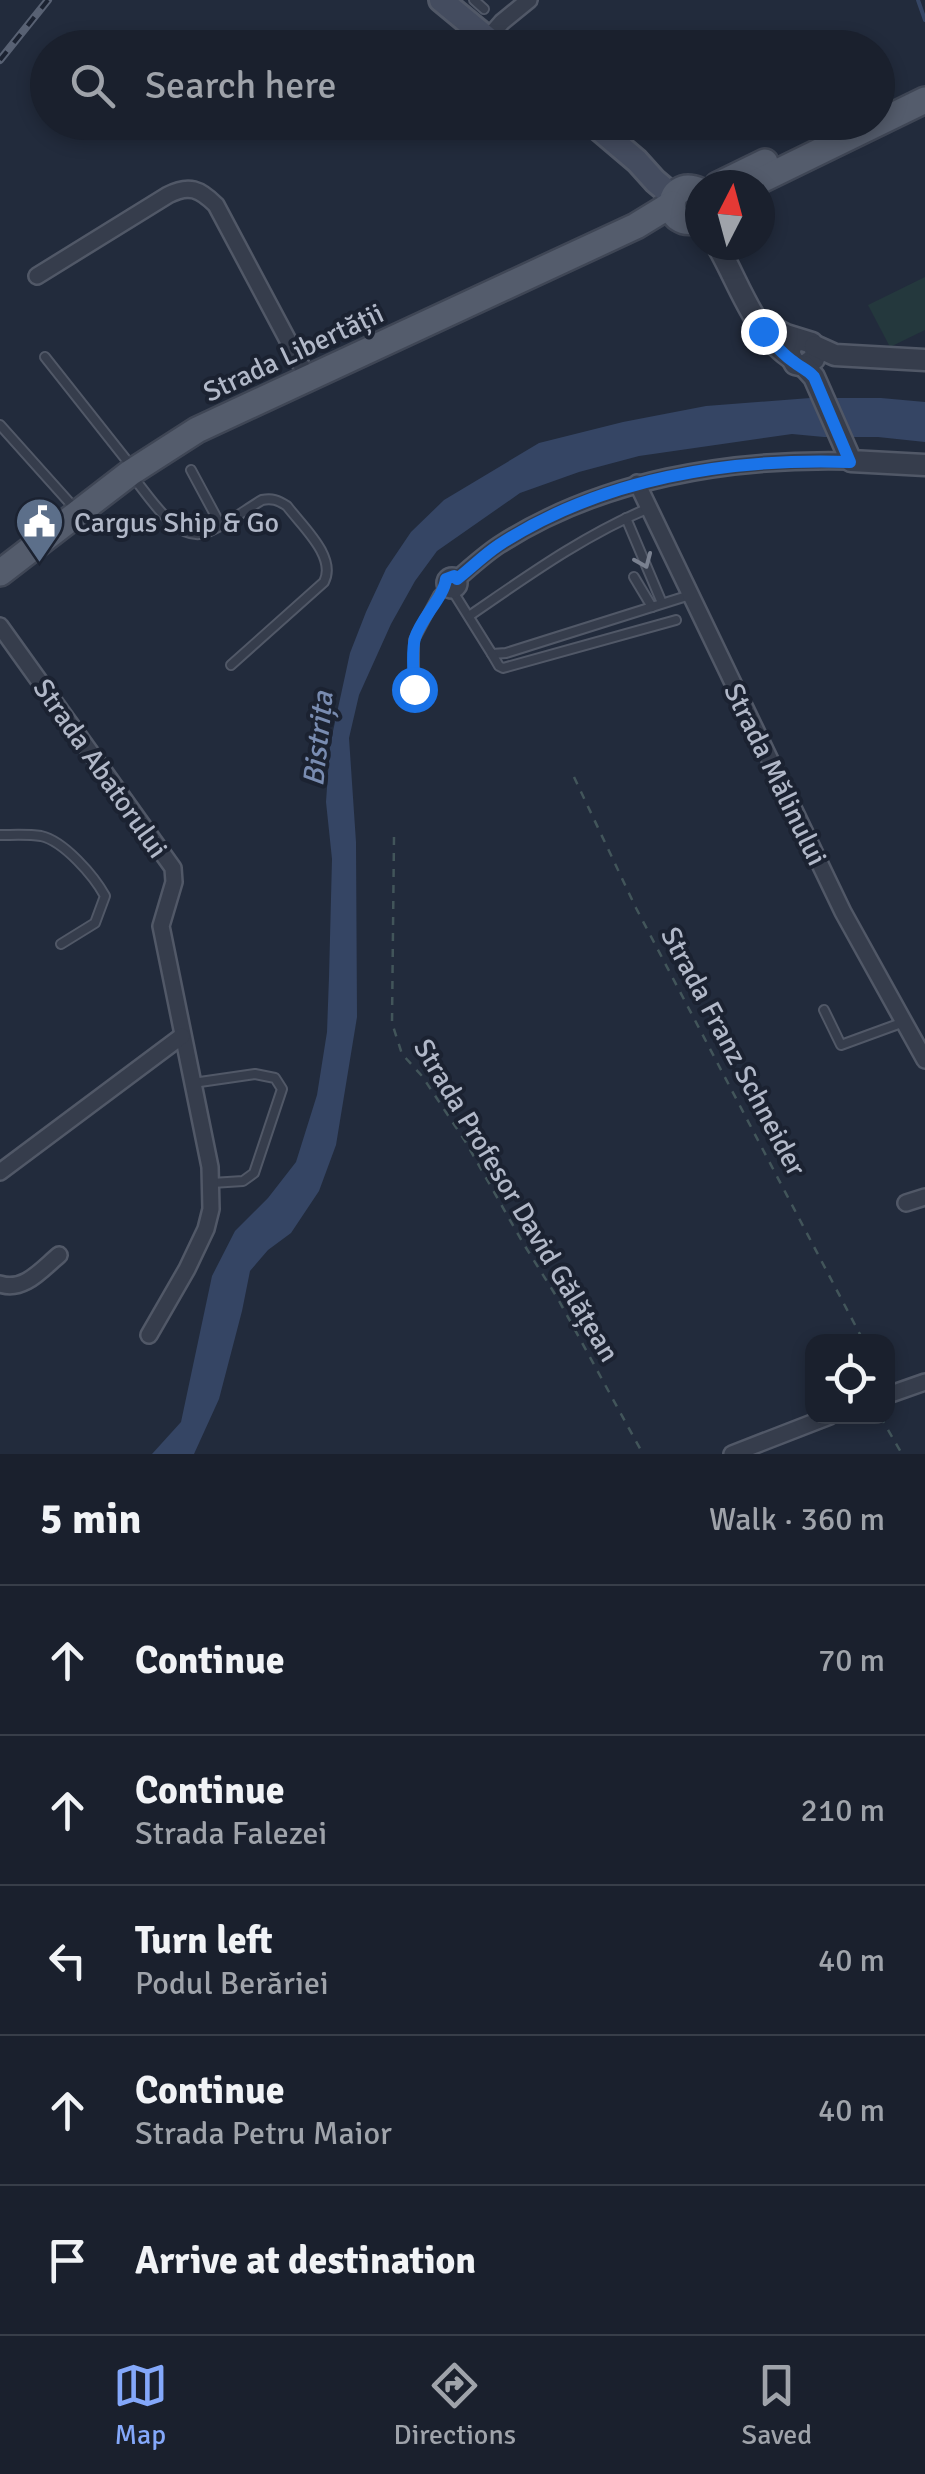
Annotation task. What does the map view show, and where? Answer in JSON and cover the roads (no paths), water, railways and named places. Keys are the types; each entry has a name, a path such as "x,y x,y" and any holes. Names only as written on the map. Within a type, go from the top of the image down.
{"main road":[{"path":"441,0 486,30"},
{"path":"895,98 925,83"},
{"path":"895,115 925,100"},
{"path":"612,140 685,205"},
{"path":"748,170 809,140"},
{"path":"775,173 843,140"},
{"name":"Strada Libertății","path":"0,573 132,472 197,430 636,226 685,209"}],"street":[{"path":"489,30 529,0"},
{"path":"37,276 168,195 194,189 216,205 308,378"},
{"path":"725,260 757,320 811,360 848,455"},
{"path":"811,360 925,360"},
{"path":"454,590 496,547 541,520 637,483 698,470 848,455 925,464"},
{"name":"Strada Mălinului","path":"637,483 835,895 925,1060"},
{"name":"Strada Abatorului","path":"0,626 173,868 174,882 162,926 212,1182 211,1209 187,1270 149,1335"},
{"path":"0,1172 182,1036"},
{"path":"906,1203 925,1197"},
{"path":"0,1284 11,1287 24,1283 59,1255"},
{"path":"895,1393 925,1382"},
{"path":"732,1454 809,1424"}],"lane":[{"path":"474,0 487,30"},
{"path":"45,357 166,517 181,531 205,533 271,498 287,506 326,558 328,574 324,582 232,664"},
{"path":"0,425 78,513"},
{"path":"190,470 220,524"},
{"path":"469,616 544,566 648,508"},
{"path":"626,518 662,604"},
{"path":"634,577 652,607"},
{"path":"414,689 414,640 438,595 454,590 503,668 676,620"},
{"path":"492,654 506,653 690,594"},
{"path":"0,835 43,836 57,843 97,881 105,896 95,922 61,944"},
{"path":"824,1010 841,1045 904,1022"},
{"path":"192,1084 255,1074 275,1078 282,1089 254,1172 243,1180 212,1182"}],"water":[{"name":"Bistrița","path":"810,398 925,402 925,442 792,434 639,456 579,472 520,493 437,551 415,581 359,695 349,738 356,842 357,1017 336,1145 319,1191 291,1233 268,1250 250,1271 219,1399 194,1454 152,1454 181,1422 212,1276 235,1231 296,1162 317,1095 327,1032 332,859 326,802 330,745 350,653 386,569 411,532 444,500 539,443 706,406"}],"waterway":[{"path":"918,0 925,20"}],"railway":[{"path":"0,60 48,0"}],"place":[{"name":"Cargus Ship & Go","path":"39,564"}]}
